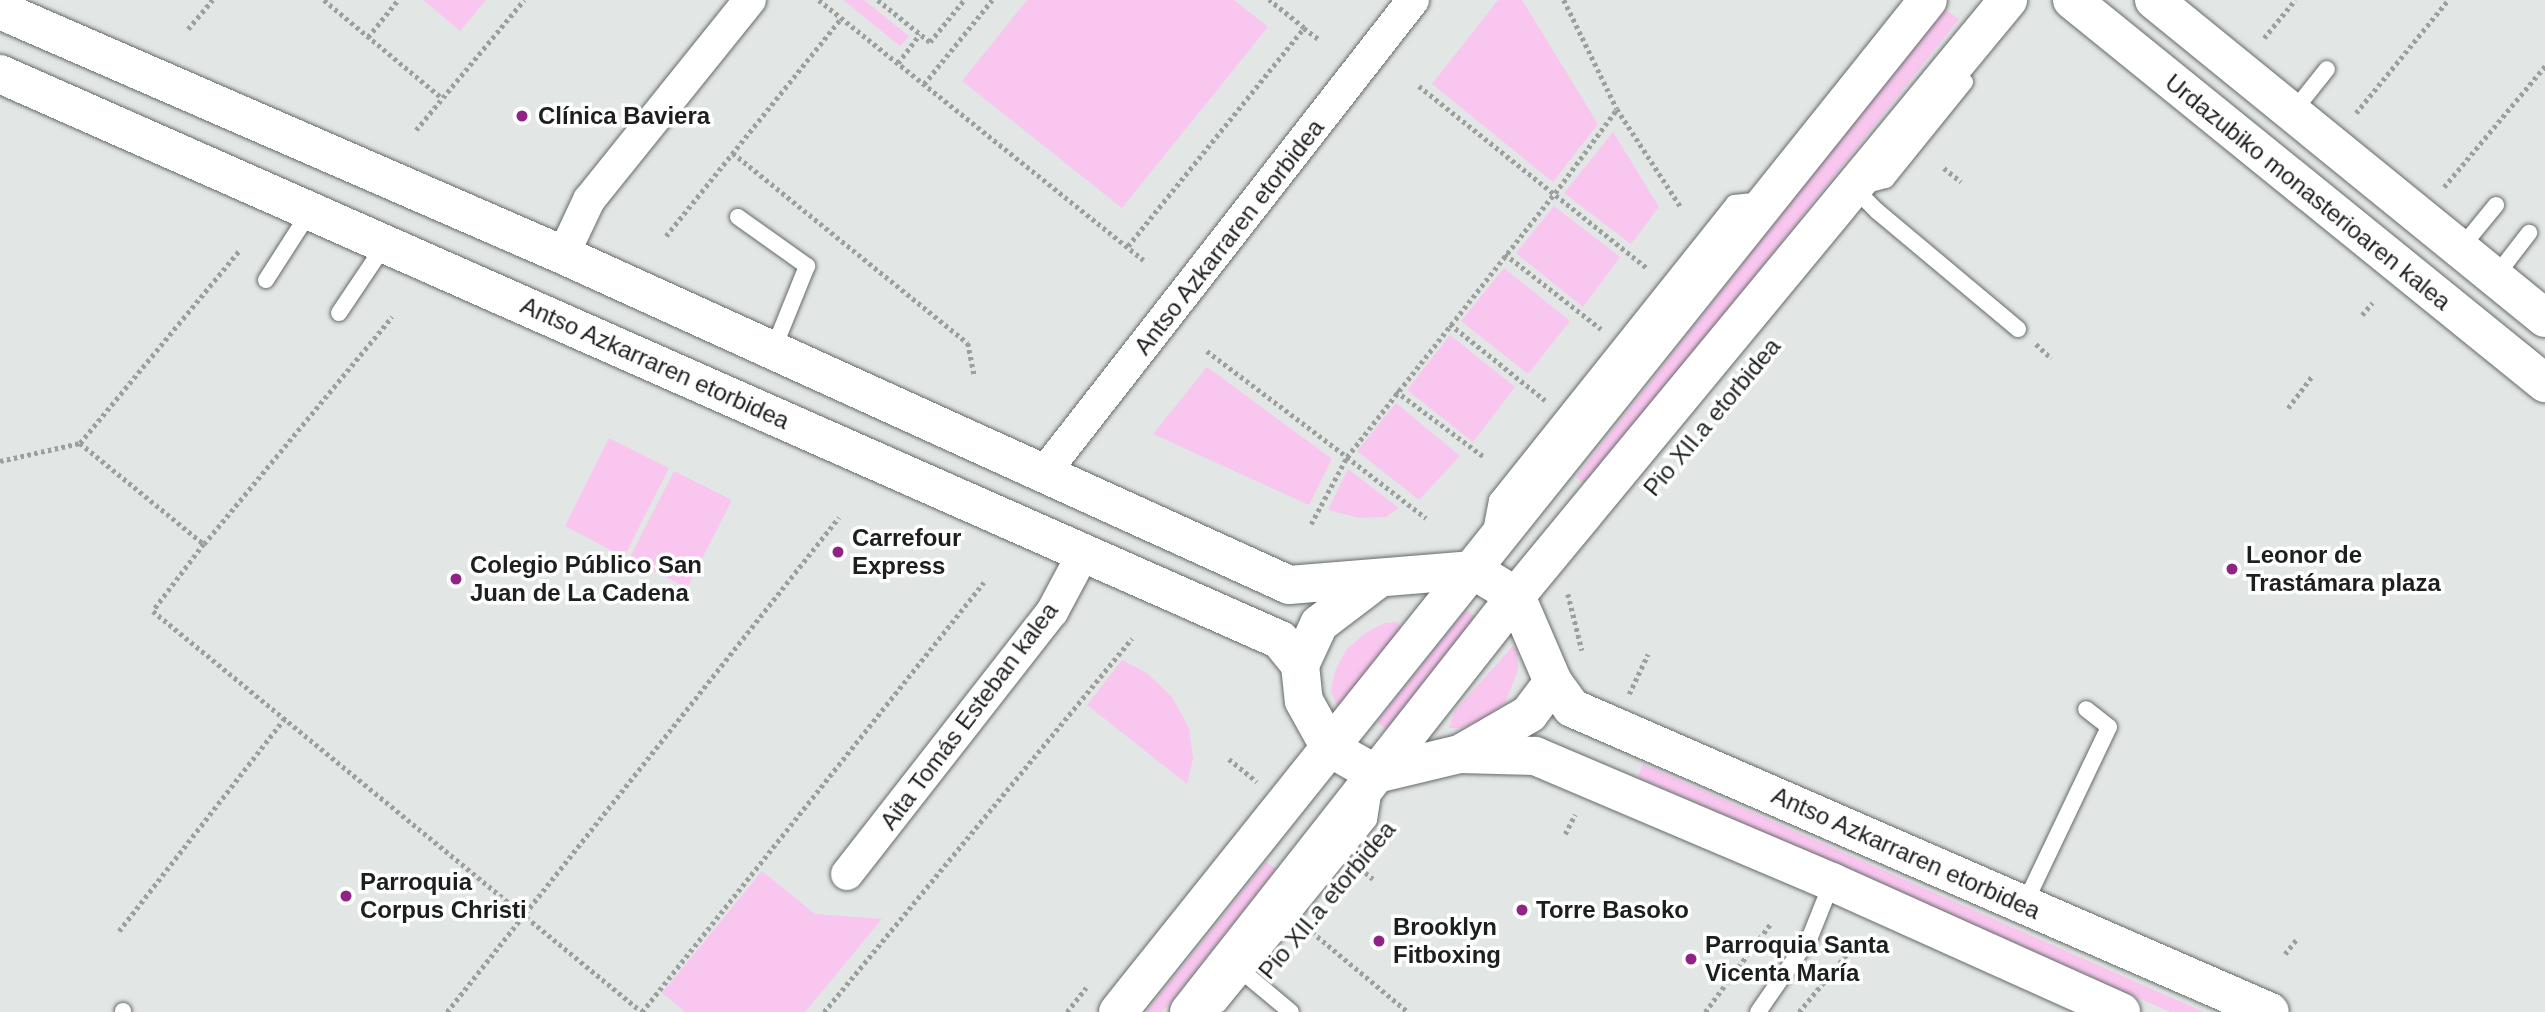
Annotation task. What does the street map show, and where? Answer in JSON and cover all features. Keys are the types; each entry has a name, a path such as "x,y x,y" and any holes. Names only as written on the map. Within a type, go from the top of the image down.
{"main road":[{"path":"1118,1012 1928,0"},
{"name":"Urdazubiko monasterioaren kalea","path":"2072,0 2545,383"},
{"path":"2154,0 2545,318"},
{"name":"Pio XII.a etorbidea","path":"1191,1010 1237,967 1376,774 1516,596 2006,2"},
{"path":"0,10 563,255 1289,585 1378,579 1480,561"},
{"name":"Antso Azkarraren etorbidea","path":"0,74 309,213 1280,640 1300,665"},
{"path":"1480,561 1516,596"},
{"path":"1378,579 1319,624 1300,665 1304,701 1330,748 1376,774 1460,754 1535,756 1832,882 2121,1012"},
{"name":"Antso Azkarraren etorbidea","path":"1516,596 1553,682 1572,708 2270,1012"},
{"path":"1460,754 1529,714 1553,682"}],"street":[{"path":"563,255 589,201 750,0"},
{"name":"Antso Azkarraren etorbidea","path":"1044,473 1413,0"},
{"name":"Aita Tomás Esteban kalea","path":"846,874 1052,612 1084,552"}],"lane":[{"name":"Pio XII.a etorbidea","path":"1854,188 1886,180 1980,61 2006,2"},
{"path":"2292,113 2327,69"},
{"path":"1854,188 1877,211 2018,329"},
{"path":"2460,249 2496,205"},
{"path":"266,280 309,213"},
{"path":"738,217 807,266 773,350"},
{"path":"2495,277 2529,233"},
{"path":"339,313 384,246"},
{"path":"2024,905 2109,727 2085,709"},
{"path":"1758,1012 1811,937 1832,882"},
{"path":"1237,967 1291,1012"}],"path":[{"path":"188,29 212,0"},
{"path":"324,0 442,98"},
{"path":"368,37 398,0"},
{"path":"416,130 524,0"},
{"path":"819,0 1144,260"},
{"path":"878,0 930,42 964,0"},
{"path":"924,84 992,0"},
{"path":"1269,0 1320,40"},
{"path":"1564,0 1617,109 1681,206"},
{"path":"2264,38 2295,0"},
{"path":"2356,113 2448,0"},
{"path":"666,236 841,18"},
{"path":"1128,246 1304,28"},
{"path":"898,63 920,34"},
{"path":"2444,188 2545,66"},
{"path":"1419,86 1652,272"},
{"path":"1311,524 1347,457 1396,391 1555,193 1617,109"},
{"path":"733,153 968,343 974,375"},
{"path":"1944,169 1961,182"},
{"path":"0,461 80,443 239,251"},
{"path":"1505,254 1609,335"},
{"path":"2362,315 2372,303"},
{"path":"392,317 204,544 153,611 642,1012 984,583"},
{"path":"1450,324 1552,405"},
{"path":"1208,351 1426,518"},
{"path":"2288,408 2312,376"},
{"path":"1396,391 1482,456"},
{"path":"80,443 204,544"},
{"path":"447,1012 839,517"},
{"path":"1568,587 1584,657"},
{"path":"824,1012 1132,638"},
{"path":"119,931 285,719"},
{"path":"1705,1012 1771,923"},
{"path":"1304,925 1408,1012"},
{"path":"2285,954 2296,940"},
{"path":"1799,1012 1847,954"},
{"path":"1067,1012 1092,980"}],"shaded area":[{"path":"423,0 486,0 460,31"},
{"path":"843,0 864,0 909,36 900,46"},
{"path":"1027,0 1234,0 1268,27 1122,208 962,81"},
{"path":"1498,0 1522,0 1598,124 1553,182 1432,84"},
{"path":"1943,8 1959,19 1587,486 1576,477"},
{"path":"1613,132 1659,207 1631,244 1564,193"},
{"path":"1554,206 1620,257 1583,307 1516,253"},
{"path":"1504,268 1570,321 1528,374 1461,321"},
{"path":"1450,335 1515,387 1473,442 1407,390"},
{"path":"1207,367 1332,459 1309,505 1153,434"},
{"path":"1396,403 1460,456 1419,500 1357,451"},
{"path":"609,438 669,468 624,557 565,526"},
{"path":"1348,469 1399,508 1386,517 1359,518 1328,510"},
{"path":"674,471 732,500 687,588 629,559"},
{"path":"1466,610 1478,619 1389,731 1377,722"},
{"path":"1396,622 1403,628 1342,705 1337,706 1331,691 1335,671 1346,650 1364,634 1384,623"},
{"path":"1513,646 1517,650 1518,670 1505,703 1483,720 1461,728 1449,728 1454,712"},
{"path":"1122,660 1147,673 1172,697 1189,728 1193,759 1187,784 1087,705"},
{"path":"1643,764 2204,1012 2170,1012 1638,777"},
{"path":"1266,862 1276,869 1162,1012 1146,1012"},
{"path":"762,871 815,914 882,919 805,1012 685,1012 662,993"}],"place":[{"name":"Clínica Baviera","path":"522,116"},
{"name":"Carrefour Express","path":"838,552"},
{"name":"Leonor de Trastámara plaza","path":"2232,569"},
{"name":"Colegio Público San Juan de La Cadena","path":"456,579"},
{"name":"Parroquia Corpus Christi","path":"346,896"},
{"name":"Torre Basoko","path":"1522,910"},
{"name":"Brooklyn Fitboxing","path":"1379,941"},
{"name":"Parroquia Santa Vicenta María","path":"1691,959"}]}
